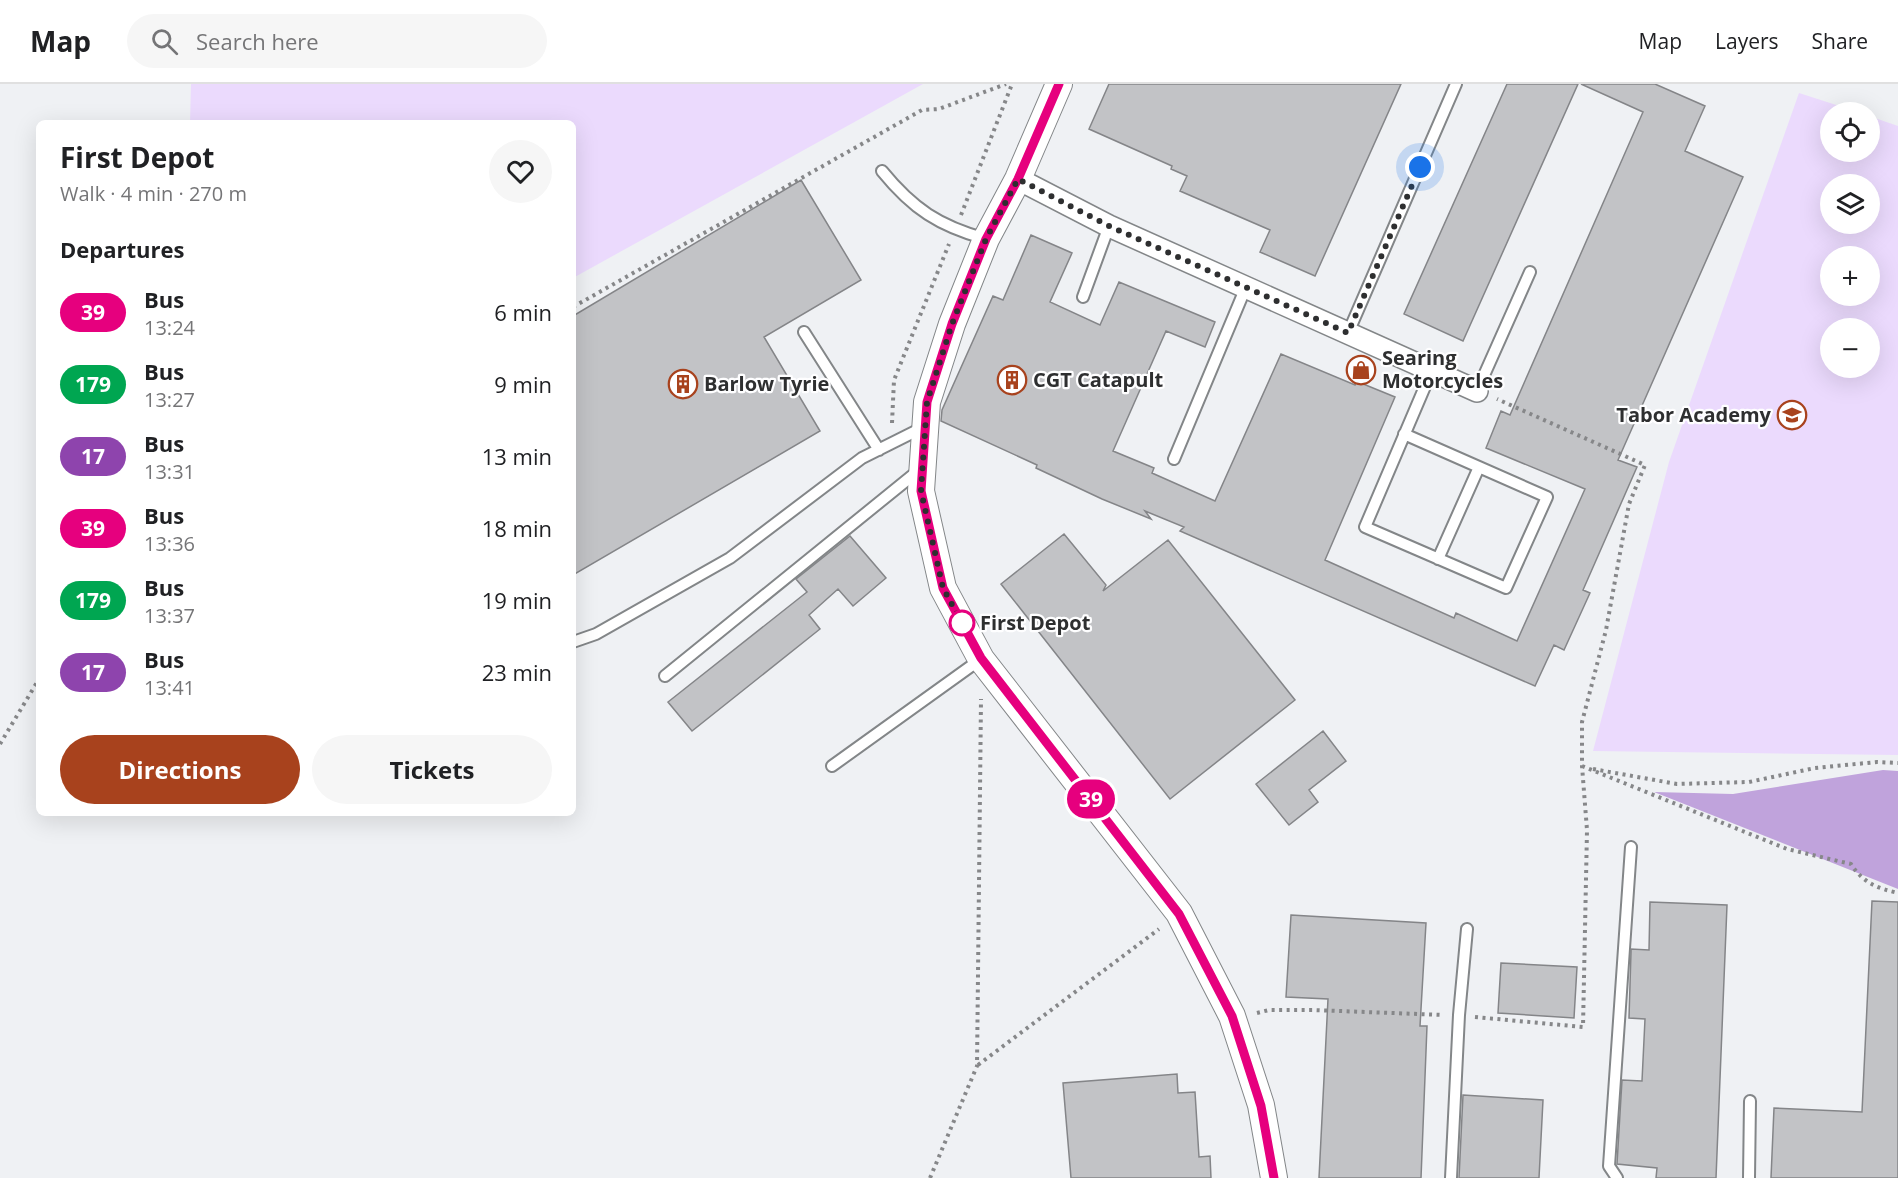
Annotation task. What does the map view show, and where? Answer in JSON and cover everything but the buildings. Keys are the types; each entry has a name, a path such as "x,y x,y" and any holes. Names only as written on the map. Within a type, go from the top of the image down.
{"street":[{"path":"1059,84 1018,179 986,239 952,324 927,402 921,491 943,588 981,658 1179,914 1232,1016 1261,1106 1274,1178"},
{"path":"1018,179 1109,226 1477,391"}],"lane":[{"path":"1348,333 1456,84"},
{"path":"882,171 905,200 955,231 986,239"},
{"path":"1083,297 1109,226"},
{"path":"1477,391 1530,272"},
{"path":"1174,459 1246,287"},
{"path":"804,332 879,450"},
{"path":"1404,434 1547,497 1506,588 1365,527 1404,434 1432,370"},
{"path":"576,641 596,634 730,558 861,458 925,427"},
{"path":"1438,559 1479,467"},
{"path":"665,676 921,469"},
{"path":"832,766 981,658"},
{"path":"1617,1178 1609,1166 1631,847"},
{"path":"1451,1178 1459,1016 1467,929"},
{"path":"1749,1178 1750,1101"}],"path":[{"path":"576,305 922,110 939,109 1006,84"},
{"path":"894,443 894,380 1012,84"},
{"path":"1477,391 1645,465 1629,504 1606,630 1582,722 1582,766"},
{"path":"930,1178 977,1066 981,658"},
{"path":"0,744 36,684"},
{"path":"1582,766 1677,784 1749,782 1815,768 1877,762 1898,763"},
{"path":"1582,766 1787,849 1851,864 1859,878 1877,888 1898,892"},
{"path":"977,1066 1179,914"}],"shaded area":[{"path":"191,84 923,84 576,276 576,120 190,120"},
{"name":"Tabor Academy","path":"1799,93 1827,102 1820,102 1820,162 1880,162 1880,120 1898,126 1898,755 1593,751 1669,462"},
{"path":"1883,770 1898,771 1898,889 1654,792 1733,794"}],"bus line":[{"name":"39","path":"1059,84 1018,179 986,239 952,324 927,402 921,491 943,588 981,658 1179,914 1232,1016 1261,1106 1274,1178"}],"place":[{"name":"Searing Motorcycles","path":"1361,370"},
{"name":"CGT Catapult","path":"1012,380"},
{"name":"Barlow Tyrie","path":"683,384"},
{"name":"Tabor Academy","path":"1792,415"},
{"name":"First Depot","path":"962,623"}],"route":[{"path":"962,623 943,588 921,491 927,402 952,324 986,239 1018,179 1109,226 1348,333 1420,167"}]}
